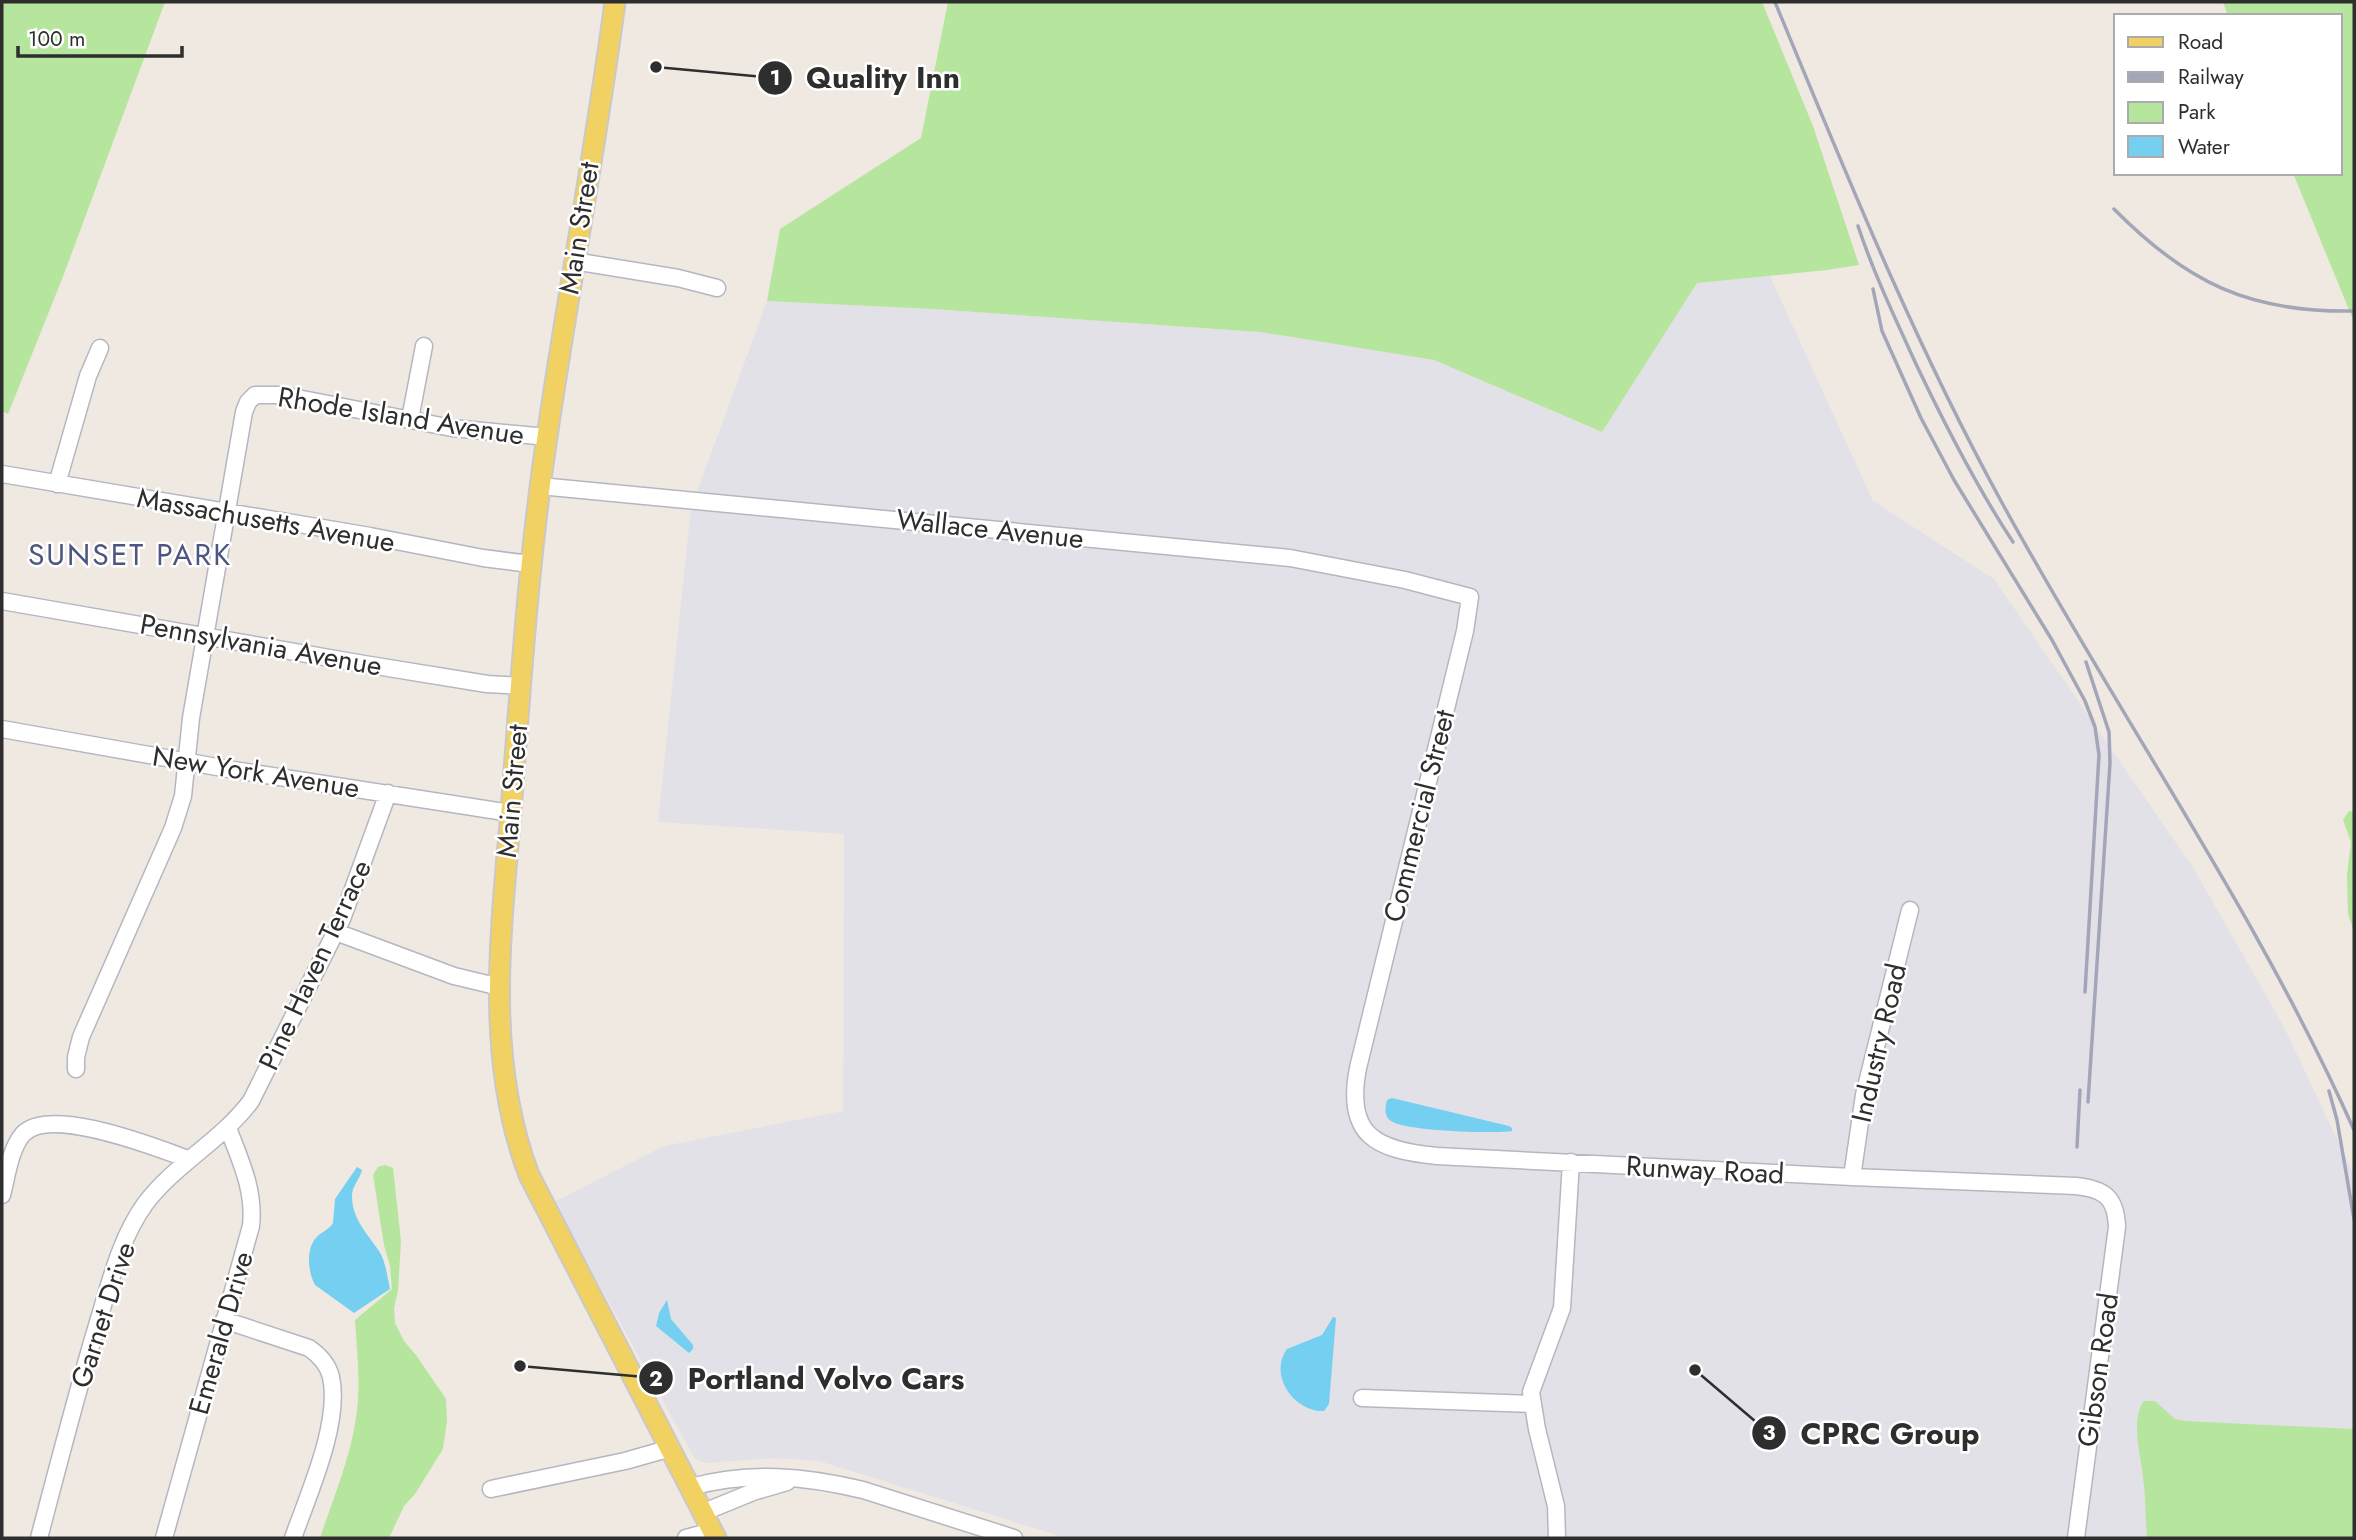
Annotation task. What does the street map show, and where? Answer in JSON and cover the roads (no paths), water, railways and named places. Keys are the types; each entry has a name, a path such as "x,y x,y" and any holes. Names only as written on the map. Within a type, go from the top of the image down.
{"main road":[{"name":"Main Street","path":"615,2 547,437 530,564 503,898 500,987 505,1083 522,1155 552,1223 714,1534"}],"street":[{"path":"574,261 678,278 717,288"},
{"path":"410,419 424,346"},
{"path":"57,484 88,376 100,348"},
{"name":"Rhode Island Avenue","path":"225,513 244,412 255,395 303,399 452,428 547,437"},
{"name":"Massachusetts Avenue","path":"2,474 530,564"},
{"name":"Wallace Avenue","path":"540,486 1290,558 1438,587"},
{"path":"76,1069 81,1037 173,828 183,796 186,761 225,513"},
{"name":"Commercial Street","path":"1358,1068 1465,631 1470,597 1438,587"},
{"name":"Pennsylvania Avenue","path":"2,601 487,684 521,686"},
{"name":"New York Avenue","path":"2,729 511,813"},
{"name":"Pine Haven Terrace","path":"228,1128 242,1113 264,1079 336,932 388,793"},
{"name":"Industry Road","path":"1852,1177 1864,1095 1910,910"},
{"path":"336,932 454,976 500,987"},
{"name":"Runway Road","path":"1358,1068 1354,1097 1356,1115 1369,1134 1388,1147 1408,1153 2076,1186 2097,1189 2112,1203"},
{"path":"2,1195 19,1140 28,1130 42,1125 99,1129 121,1134 188,1159"},
{"name":"Garnet Drive","path":"39,1538 91,1345 124,1242 151,1197 188,1159 228,1128"},
{"name":"Emerald Drive","path":"164,1538 251,1226 253,1208 245,1169 228,1128"},
{"path":"1557,1538 1556,1506 1532,1404 1533,1385 1553,1338 1562,1308 1571,1162"},
{"name":"Gibson Road","path":"2076,1538 2117,1227 2117,1214 2112,1203"},
{"path":"224,1320 309,1348 318,1355 331,1377 332,1400 325,1444 293,1538"},
{"path":"1362,1398 1532,1404"},
{"path":"491,1489 625,1461 671,1448"},
{"path":"691,1487 745,1476 802,1480 863,1490 1014,1538"},
{"path":"704,1512 771,1486 802,1480"},
{"path":"686,1538 714,1534"}],"water":[{"path":"1392,1098 1509,1126 1512,1131 1450,1131 1399,1124 1391,1121 1386,1114 1387,1100"},
{"path":"357,1167 362,1170 352,1192 355,1212 381,1255 390,1289 354,1313 315,1285 309,1262 312,1244 333,1223 335,1199"},
{"path":"667,1300 671,1319 693,1345 689,1353 656,1326 659,1313"},
{"path":"1333,1317 1336,1318 1329,1404 1324,1411 1313,1410 1294,1399 1287,1390 1282,1380 1282,1359 1287,1349 1322,1335"}],"railway":[{"path":"1775,2 1881,254 1969,440 2045,580 2230,890 2315,1048 2354,1130"},
{"path":"2114,209 2167,256 2222,288 2251,299 2282,306 2354,311"},
{"path":"1858,226 1885,296 1927,387 1974,477 2013,542"},
{"path":"1873,289 1882,331 1921,418 1954,480 2052,640 2085,701 2095,727 2099,755 2085,992"},
{"path":"2086,662 2109,732 2110,763 2088,1102"},
{"path":"2077,1147 2080,1090"},
{"path":"2329,1091 2337,1120 2354,1219"}],"place":[{"name":"Quality Inn","path":"656,67"},
{"name":"Portland Volvo Cars","path":"520,1366"},
{"name":"CPRC Group","path":"1695,1370"}],"district":[{"name":"SUNSET PARK","path":"130,554"}]}
